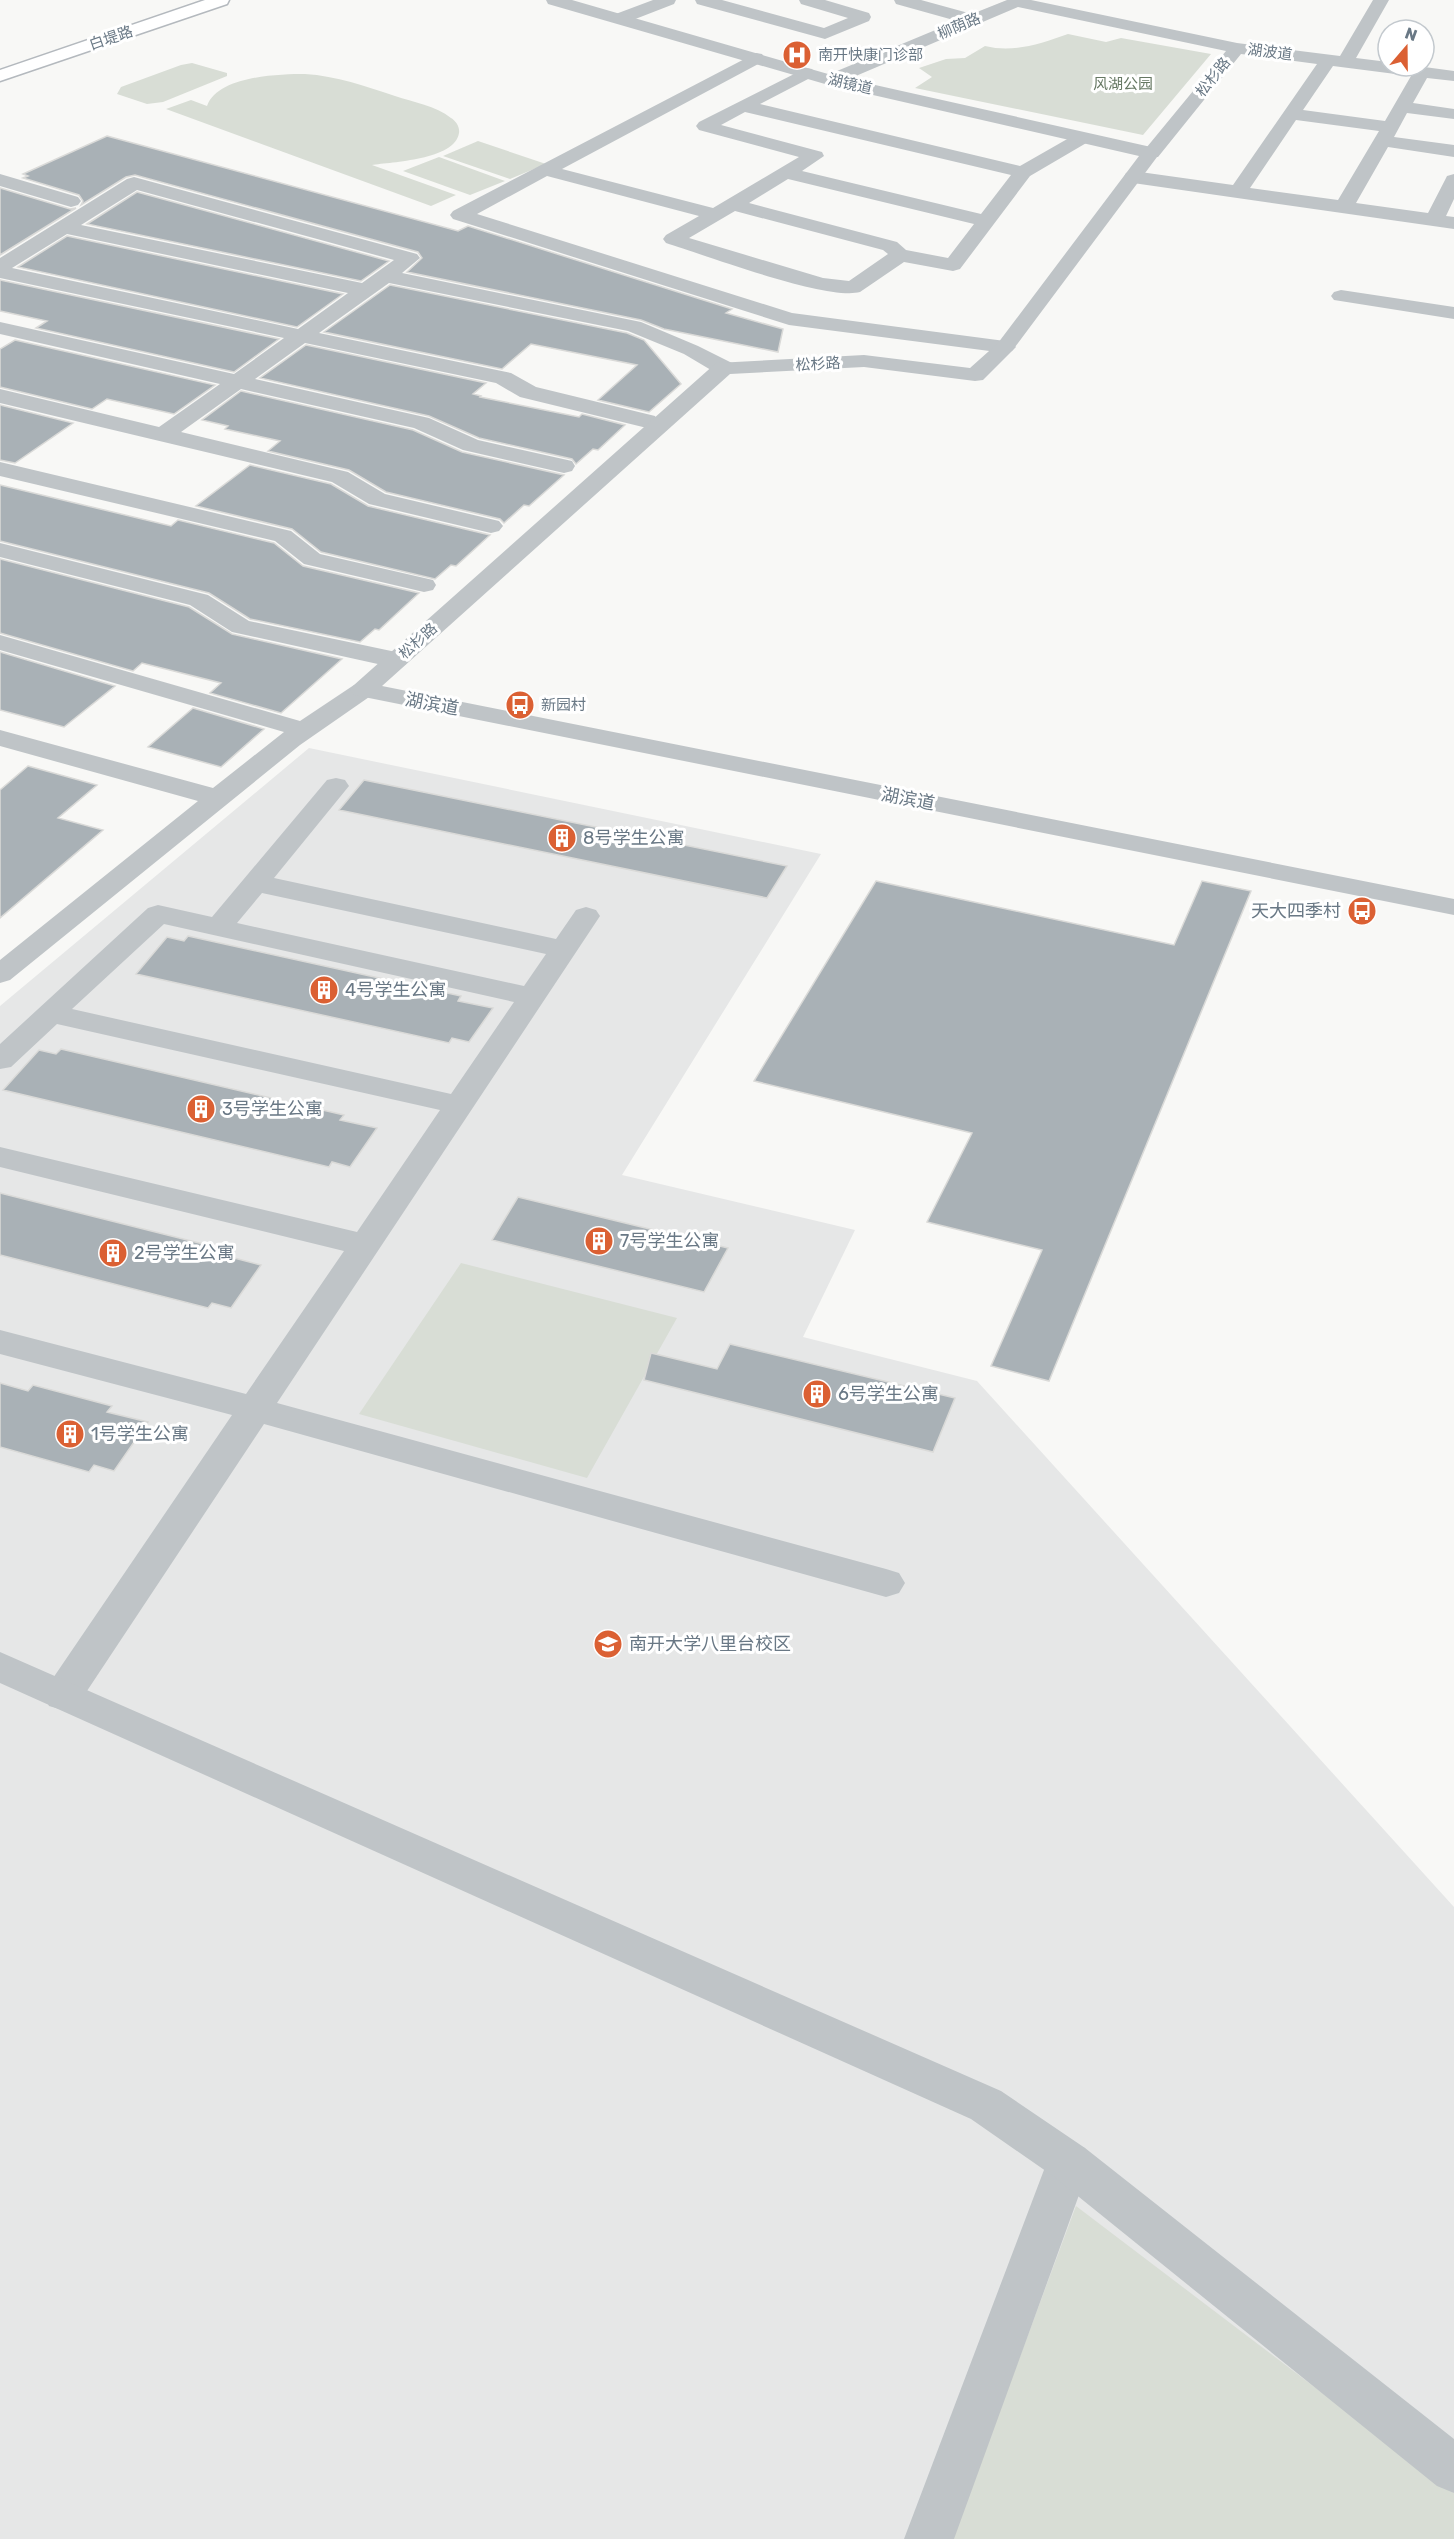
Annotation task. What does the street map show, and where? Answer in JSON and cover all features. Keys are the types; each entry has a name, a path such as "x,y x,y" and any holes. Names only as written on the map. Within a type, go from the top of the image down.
{"main road":[{"name":"白堤路","path":"0,60 178,0"},
{"name":"白堤路","path":"0,76 221,0"}],"street":[{"name":"湖镜道","path":"554,0 831,80 1150,153"},
{"path":"619,19 668,0"},
{"path":"703,0 825,34 863,16 807,0"},
{"path":"902,0 974,20"},
{"path":"1238,192 1291,114 1336,61 1382,0"},
{"name":"柳荫路","path":"831,80 1019,1"},
{"name":"湖波道","path":"1019,1 1237,48 1376,66"},
{"name":"松杉路","path":"0,974 304,730 363,690 724,368 864,361 975,375 1005,347 1150,153 1237,48"},
{"path":"756,58 460,215 789,319 1005,347"},
{"path":"806,73 705,126 815,156"},
{"name":"湖波道","path":"1436,74 1454,76"},
{"path":"1344,207 1419,78"},
{"path":"743,106 1023,172"},
{"path":"1402,107 1454,114"},
{"path":"1291,114 1454,151"},
{"path":"856,133 673,239 821,284 854,288 900,255"},
{"path":"545,170 890,246 900,255 953,265 1023,172 1082,138"},
{"path":"785,173 986,221"},
{"path":"1132,177 1454,223"},
{"path":"0,180 71,201"},
{"path":"1434,220 1454,180"},
{"path":"0,267 134,183 410,258 163,435"},
{"path":"63,227 365,291"},
{"path":"0,272 503,378 528,392 647,421"},
{"path":"385,276 634,326 691,350 724,368"},
{"path":"1341,296 1454,313"},
{"path":"0,328 421,423 471,446 564,466"},
{"path":"0,396 340,477 377,499 491,526"},
{"path":"0,469 283,536 312,559 424,585"},
{"path":"0,550 199,600 241,627 396,660"},
{"path":"0,642 304,730"},
{"name":"湖滨道","path":"363,690 1454,907"},
{"path":"0,738 218,798"},
{"path":"220,926 336,786"},
{"path":"256,883 564,949"},
{"path":"0,1060 158,914 532,997"},
{"path":"63,1695 586,916"},
{"path":"50,1013 459,1105"},
{"path":"0,1157 366,1245"},
{"path":"0,1342 255,1409 886,1583"},
{"path":"0,1667 986,2106 1069,2162 1454,2469"},
{"path":"929,2539 1069,2162"}],"shaded area":[{"name":"南开大学八里台校区","path":"309,748 821,854 622,1175 855,1230 803,1337 977,1381 1454,1907 1454,2539 0,2539 0,1006"}],"green space":[{"name":"风湖公园","path":"1068,34 1106,42 1121,38 1211,54 1143,135 915,88 932,77 919,68 946,59 965,58 985,46 1016,48"},
{"path":"192,63 227,73 227,76 163,102 147,104 117,94 121,87"},
{"path":"305,74 362,85 431,107 453,119 458,126 459,133 455,142 446,149 421,158 372,165 456,195 431,206 166,109 191,100 207,106 213,96 223,88 250,79"},
{"path":"478,141 546,164 510,179 443,156"},
{"path":"439,157 505,181 470,195 403,171"},
{"path":"461,1263 677,1318 587,1478 359,1414"},
{"path":"1076,2206 1454,2493 1454,2539 952,2539"}],"building":[{"path":"107,136 458,231 468,226 732,309 726,313 783,329 778,352 664,329 641,320 407,272 422,258 418,252 135,175 126,177 81,205 83,201 79,195 23,178 28,176 23,174"},
{"path":"0,188 70,209 76,208 0,255"},
{"path":"137,192 389,261 361,281 87,224"},
{"path":"67,236 343,294 297,327 18,267"},
{"path":"0,280 279,339 234,372 36,328 47,321 0,311"},
{"path":"390,285 627,333 644,340 681,384 649,412 598,400 637,365 531,344 502,369 324,332"},
{"path":"15,340 215,385 174,414 107,399 92,409 0,387 0,349"},
{"path":"306,345 486,383 473,394 480,397 579,417 582,414 625,425 598,450 593,449 576,464 572,459 479,438 429,416 260,378"},
{"path":"241,391 413,430 462,452 564,475 529,506 524,505 504,523 500,519 386,492 349,470 268,451 280,441 225,429 228,426 202,420"},
{"path":"0,405 73,423 15,463 0,460"},
{"path":"250,465 331,484 368,506 490,535 456,566 451,565 435,579 321,552 292,529 196,506"},
{"path":"0,485 171,526 178,520 274,543 303,566 419,593 379,630 375,629 360,642 250,619 209,593 0,541"},
{"path":"0,559 189,607 232,634 342,659 281,713 210,693 221,683 142,663 133,671 0,633"},
{"path":"0,652 115,686 64,727 0,710"},
{"path":"193,708 264,729 221,767 148,747"},
{"path":"28,766 97,785 58,818 103,830 0,918 0,790"},
{"name":"8号学生公寓","path":"364,780 787,866 767,898 339,810"},
{"path":"876,881 1174,945 1202,881 1251,891 1049,1381 991,1366 1042,1250 927,1222 972,1133 754,1081"},
{"name":"4号学生公寓","path":"188,936 461,996 458,1001 493,1008 469,1042 452,1038 449,1043 136,974 167,937 184,941"},
{"name":"3号学生公寓","path":"61,1049 344,1115 340,1120 377,1128 350,1167 332,1162 329,1167 3,1090 39,1050 56,1054"},
{"name":"2号学生公寓","path":"0,1193 227,1250 223,1255 261,1265 231,1308 212,1303 208,1308 0,1255"},
{"name":"7号学生公寓","path":"518,1197 728,1248 704,1292 492,1240"},
{"name":"6号学生公寓","path":"730,1344 955,1398 933,1452 644,1380 651,1353 717,1369"},
{"name":"1号学生公寓","path":"0,1383 28,1391 33,1385 112,1406 107,1412 148,1422 114,1471 94,1465 89,1472 0,1447"}],"place":[{"name":"南开快康门诊部","path":"797,55"},
{"name":"新园村","path":"520,705"},
{"name":"8号学生公寓","path":"562,838"},
{"name":"天大四季村","path":"1362,911"},
{"name":"4号学生公寓","path":"324,990"},
{"name":"3号学生公寓","path":"201,1109"},
{"name":"7号学生公寓","path":"599,1241"},
{"name":"2号学生公寓","path":"113,1253"},
{"name":"6号学生公寓","path":"817,1394"},
{"name":"1号学生公寓","path":"70,1434"},
{"name":"南开大学八里台校区","path":"608,1644"}]}
